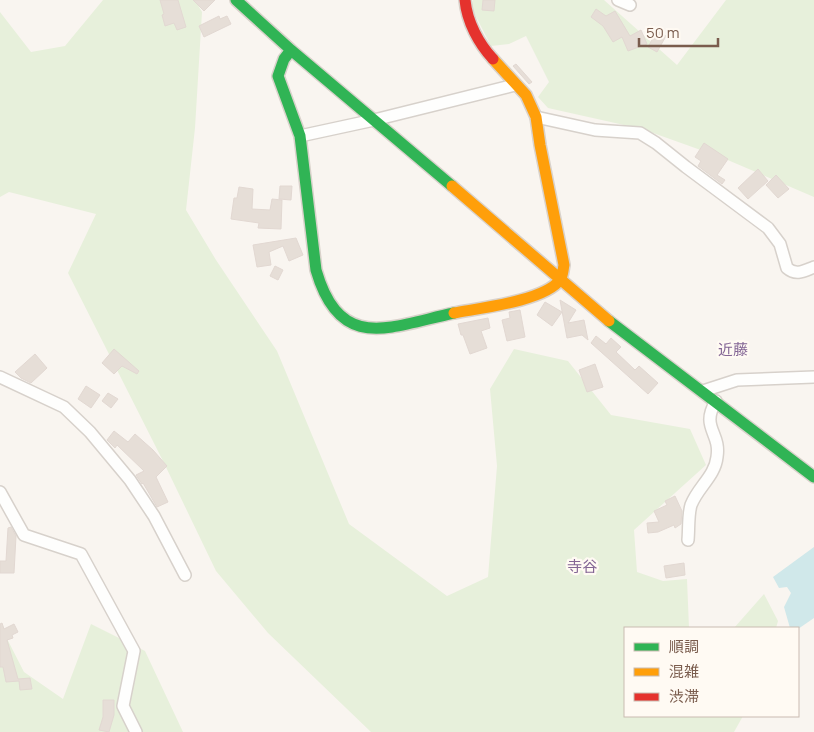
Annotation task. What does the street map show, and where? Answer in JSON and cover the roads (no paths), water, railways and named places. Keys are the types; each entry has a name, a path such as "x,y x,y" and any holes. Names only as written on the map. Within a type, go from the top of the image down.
{"street":[{"path":"236,0 291,50 602,315 814,477"},
{"path":"291,50 284,59 278,76 300,136 319,283 327,301 339,316 346,322 360,327 385,328 532,297 550,288 562,279 564,265 536,118 526,95 483,48 466,12 465,0"},
{"path":"618,0 630,6"},
{"path":"300,136 374,120 515,84"},
{"path":"536,118 595,130 640,133 656,142 686,167 768,228 780,244 788,268 791,271 798,273 814,267"},
{"path":"703,392 737,380 814,377"},
{"path":"0,378 64,407 90,432 130,480 154,516 185,575"},
{"path":"688,540 691,506 716,465 718,454 709,412 716,401"},
{"path":"0,492 24,535 81,554 134,651 124,706 136,732"}],"water":[{"path":"814,547 814,618 799,628 790,627 784,607 791,593 787,587 779,588 773,577"}],"district":[{"name":"近藤","path":"733,350"},
{"name":"寺谷","path":"582,567"}]}
